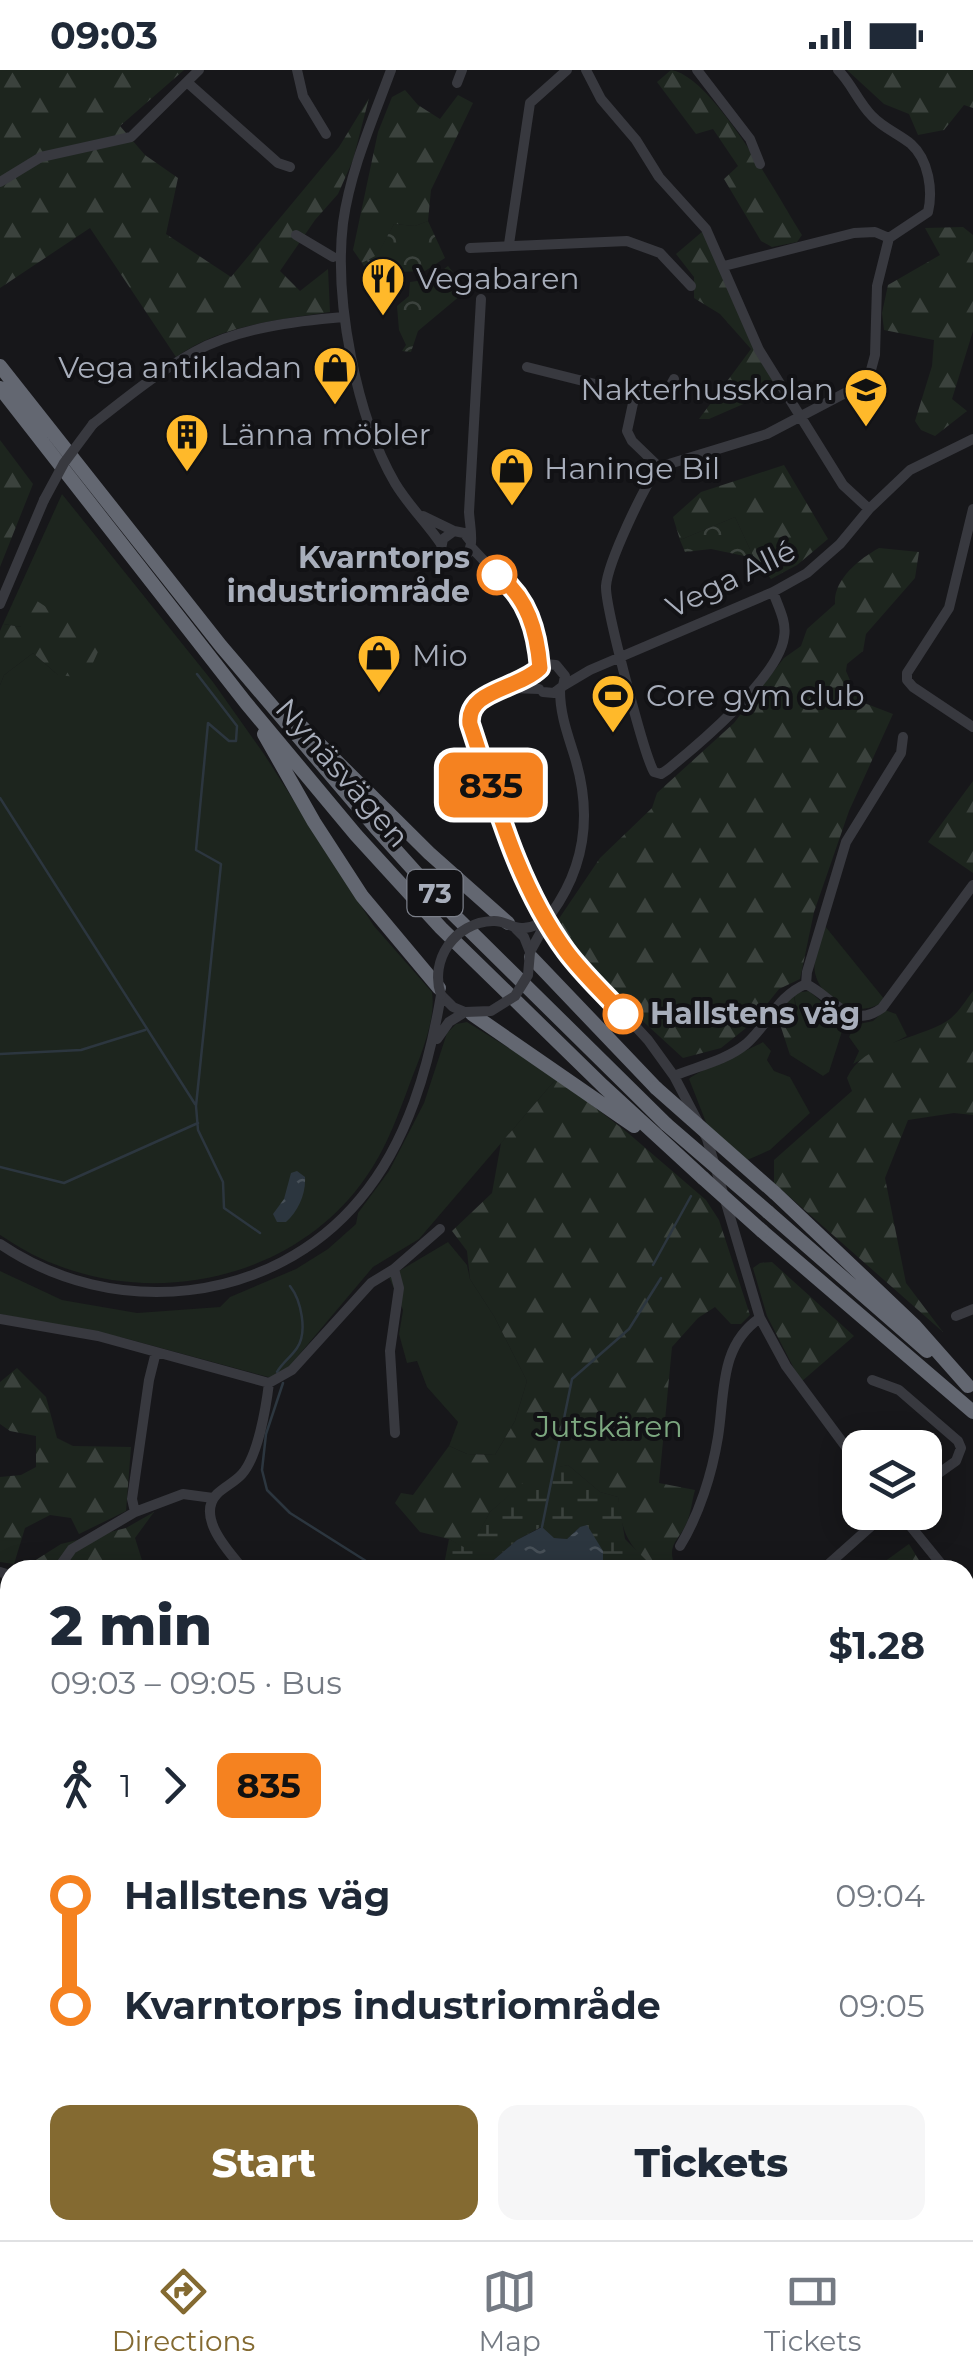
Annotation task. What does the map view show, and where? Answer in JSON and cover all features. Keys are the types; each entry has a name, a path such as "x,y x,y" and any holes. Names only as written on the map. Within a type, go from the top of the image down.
{"highway":[{"name":"Nynäsvägen","path":"0,366 221,646 454,915 666,1124 970,1388"},
{"name":"Nynäsvägen","path":"0,388 246,703 441,928 666,1147 973,1412"},
{"path":"221,646 430,853 512,926"},
{"path":"246,703 314,822 362,896 440,991"},
{"path":"531,954 546,976 656,1088 901,1312 970,1388"},
{"path":"468,1013 666,1147"}],"street":[{"path":"0,182 41,156 130,137 199,70"},
{"path":"297,70 302,96 326,134"},
{"path":"391,70 354,174 344,221 340,267 344,317 358,385 394,481 442,544 447,558 492,572"},
{"path":"457,83 462,70"},
{"path":"509,244 530,103 567,70"},
{"path":"586,70 601,99 636,140 659,176 706,229 759,350 843,485 869,509"},
{"path":"697,70 750,139 760,164"},
{"path":"773,592 784,628 776,657 732,712 662,774 652,769 606,587 641,496 659,467 748,441 868,381 875,356 877,286 889,238 928,212 932,194 922,158 913,146 869,114 852,84 838,70"},
{"path":"188,83 278,163 290,167"},
{"path":"724,266 854,233 875,232 889,238"},
{"path":"296,235 332,257"},
{"path":"470,248 627,241 660,252 691,286"},
{"path":"460,561 468,556 471,544 469,512 480,299"},
{"path":"0,604 44,500 64,463 93,424 140,386 197,350 254,330 344,317"},
{"path":"527,367 656,396 669,388 674,379"},
{"path":"635,394 627,431 659,467"},
{"name":"Vega Allé","path":"562,688 590,670 773,592 823,560 910,470 973,439"},
{"path":"442,544 445,536 457,532 469,512"},
{"path":"972,515 950,608 907,673 913,687 973,727"},
{"path":"422,516 457,532 524,603 537,637 565,676 562,720 583,791 585,822 575,873 531,954 528,975 515,996 491,1011 468,1013 449,1022 433,1045"},
{"path":"537,637 536,682 562,720"},
{"path":"558,666 538,670 511,688 478,700 470,716 521,872 567,952 648,1040 674,1076 707,1139 760,1318 786,1366 842,1442"},
{"name":"Vega Allé","path":"558,666 590,670"},
{"path":"511,688 562,688"},
{"path":"806,984 842,850 901,753 903,736"},
{"path":"806,984 846,1014 862,1018 873,1014 882,1008 973,886"},
{"path":"0,1244 54,1274 112,1290 174,1293 251,1276 306,1248 349,1211 386,1162 433,1045 441,957 460,932 485,922 532,927 551,914"},
{"path":"512,926 524,937 531,954"},
{"path":"674,1076 731,1055 753,1037 788,993 806,984"},
{"path":"440,991 453,1007 468,1013"},
{"path":"0,1319 98,1336 269,1383 292,1370 371,1283 394,1270 440,1229"},
{"path":"394,1270 399,1288 390,1351 394,1434"},
{"path":"956,1316 973,1309"},
{"path":"680,1546 690,1530 714,1455 725,1370 737,1340 760,1318"},
{"path":"135,1512 132,1500 148,1380 156,1352"},
{"path":"872,1380 899,1390 958,1441 961,1448 956,1461 942,1471"},
{"path":"236,1560 220,1541 210,1513 213,1498 244,1472 257,1439 269,1383"},
{"path":"65,1560 72,1549 135,1512 184,1494 213,1498"},
{"path":"833,1560 867,1530"},
{"path":"914,1530 938,1560"}],"green space":[{"path":"0,70 184,70 120,126 145,155 178,178 166,234 231,277 339,147 369,98 353,160 338,194 280,271 300,291 328,269 330,312 231,331 176,357 90,228 0,288"},
{"path":"671,70 688,77 725,115 802,235 797,242 772,247 761,241 724,179 738,166 713,129 696,134 657,82"},
{"path":"847,70 973,70 973,108 964,105 944,130 918,135 909,114 884,104"},
{"path":"405,90 418,105 440,119 458,95 473,103 431,190 428,221 415,226 394,224 377,256 362,263 353,250 378,132 392,97"},
{"path":"428,221 445,258 425,271 368,273 362,263 377,255 394,224 415,226"},
{"path":"963,227 973,235 973,331 952,399 967,411 935,436 921,430 915,421 932,366 934,340 884,330 882,313 888,285 940,255 925,228"},
{"path":"703,231 778,389 709,419 699,419 751,349 720,314 694,298 694,277 676,254"},
{"path":"448,266 467,290 418,331 411,352 402,351 406,345 399,330 397,306 409,296 410,282 431,279"},
{"path":"0,440 33,484 0,567"},
{"path":"784,465 828,539 797,565 771,579 754,558 735,517 680,540 673,517 701,492"},
{"path":"62,494 213,682 374,926 432,992 429,1030 384,1147 338,1211 304,1238 267,1259 226,1274 183,1282 139,1283 96,1277 47,1261 0,1235 0,685 4,675 33,653 58,675 21,627 3,624"},
{"path":"735,517 754,558 711,549 685,552 680,540"},
{"path":"879,548 919,552 915,578 866,634 863,651 847,664 846,671 859,701 893,714 849,811 814,912 800,979 779,989 751,1024 721,1048 683,1058 611,992 556,923 600,858 652,808 657,793 734,723 784,658 801,646 807,629 835,604 838,587 849,571"},
{"path":"37,601 102,643 86,678 58,675 33,653 4,675 0,685 3,624 21,627"},
{"path":"973,781 973,873 928,842"},
{"path":"825,926 885,1000 865,1009 854,1008 826,993 814,967"},
{"path":"809,991 845,1022 829,1072 823,1076 790,1055 797,1014 794,993"},
{"path":"973,991 973,1115 954,1113 908,1120 885,1178 906,1283 943,1332 774,1183 774,1160 852,1091 847,1078 865,1057 947,1021"},
{"path":"794,993 797,1030 790,1055 777,1015"},
{"path":"885,1010 896,1014 907,1036 853,1064 859,1051 849,1037 854,1025 873,1021"},
{"path":"467,1022 557,1078 419,1239 373,1267 282,1375 272,1378 124,1338 0,1314 0,1271 62,1300 137,1313 220,1307 230,1297 296,1269 328,1249 356,1224 358,1213 389,1171 424,1103 447,1033 456,1024"},
{"path":"763,1042 771,1051 767,1060 774,1071 790,1077 810,1113 770,1150 745,1161 709,1130 689,1079"},
{"name":"Jutskären","path":"557,1078 706,1200 719,1220 750,1315 741,1324 731,1324 715,1307 698,1318 672,1347 659,1483 695,1490 687,1522 673,1547 673,1560 645,1560 628,1538 618,1497 600,1492 568,1465 535,1473 490,1512 469,1551 449,1539 420,1532 395,1503 401,1493 413,1495 449,1446 467,1454 495,1455 515,1421 527,1381 470,1279 467,1251 452,1231 492,1193 501,1143"},
{"path":"448,1242 467,1265 470,1279 527,1381 515,1421 495,1455 467,1454 449,1446 458,1422 427,1387 417,1361 407,1363 399,1334 403,1310 389,1277"},
{"path":"772,1262 854,1336 801,1382 767,1316 753,1268"},
{"path":"17,1368 46,1397 57,1438 73,1446 131,1447 126,1511 79,1534 71,1518 50,1515 25,1528 15,1560 0,1560 0,1477 21,1475 36,1467 36,1436 10,1431 0,1424 0,1382"},
{"path":"568,1465 600,1492 618,1497 625,1539 646,1560 603,1560 603,1551 580,1527 567,1539 553,1538 541,1527 517,1540 494,1560 445,1560 449,1539 469,1550 490,1512 535,1472"},
{"path":"154,1512 135,1538 142,1560 36,1560 61,1544 126,1528"},
{"path":"909,1544 919,1560 887,1560"}],"water":[{"path":"297,1171 305,1177 300,1202 286,1222 277,1222 273,1214 284,1199 291,1173"},
{"path":"587,1525 603,1551 603,1560 494,1560 517,1540 542,1527 554,1538 567,1539"}],"waterway":[{"path":"197,674 237,726 236,741 229,741 208,723 196,850 221,864 196,1106 198,1130 223,1182 224,1208 260,1233"},
{"path":"0,798 195,1104"},
{"path":"0,1054 81,1050 145,1030"},
{"path":"0,1167 64,1183 198,1123"},
{"path":"653,1265 691,1196"},
{"path":"542,1527 572,1379 629,1329 661,1278"},
{"path":"277,1372 297,1348 302,1334 300,1308 290,1286"},
{"path":"283,1383 266,1434 262,1470 267,1490 290,1513 364,1560"}],"bus line":[{"name":"835","path":"497,575 524,603 537,637 540,668 511,688 478,700 471,709 470,724 521,872 536,904 567,952 623,1014"}],"place":[{"name":"Vegabaren","path":"383,317"},
{"name":"Vega antikladan","path":"335,406"},
{"name":"Nakterhusskolan","path":"866,428"},
{"name":"Länna möbler","path":"187,473"},
{"name":"Haninge Bil","path":"512,507"},
{"name":"Kvarntorps industriområde","path":"497,575"},
{"name":"Mio","path":"379,694"},
{"name":"Core gym club","path":"613,734"},
{"name":"Hallstens väg","path":"623,1014"}]}
